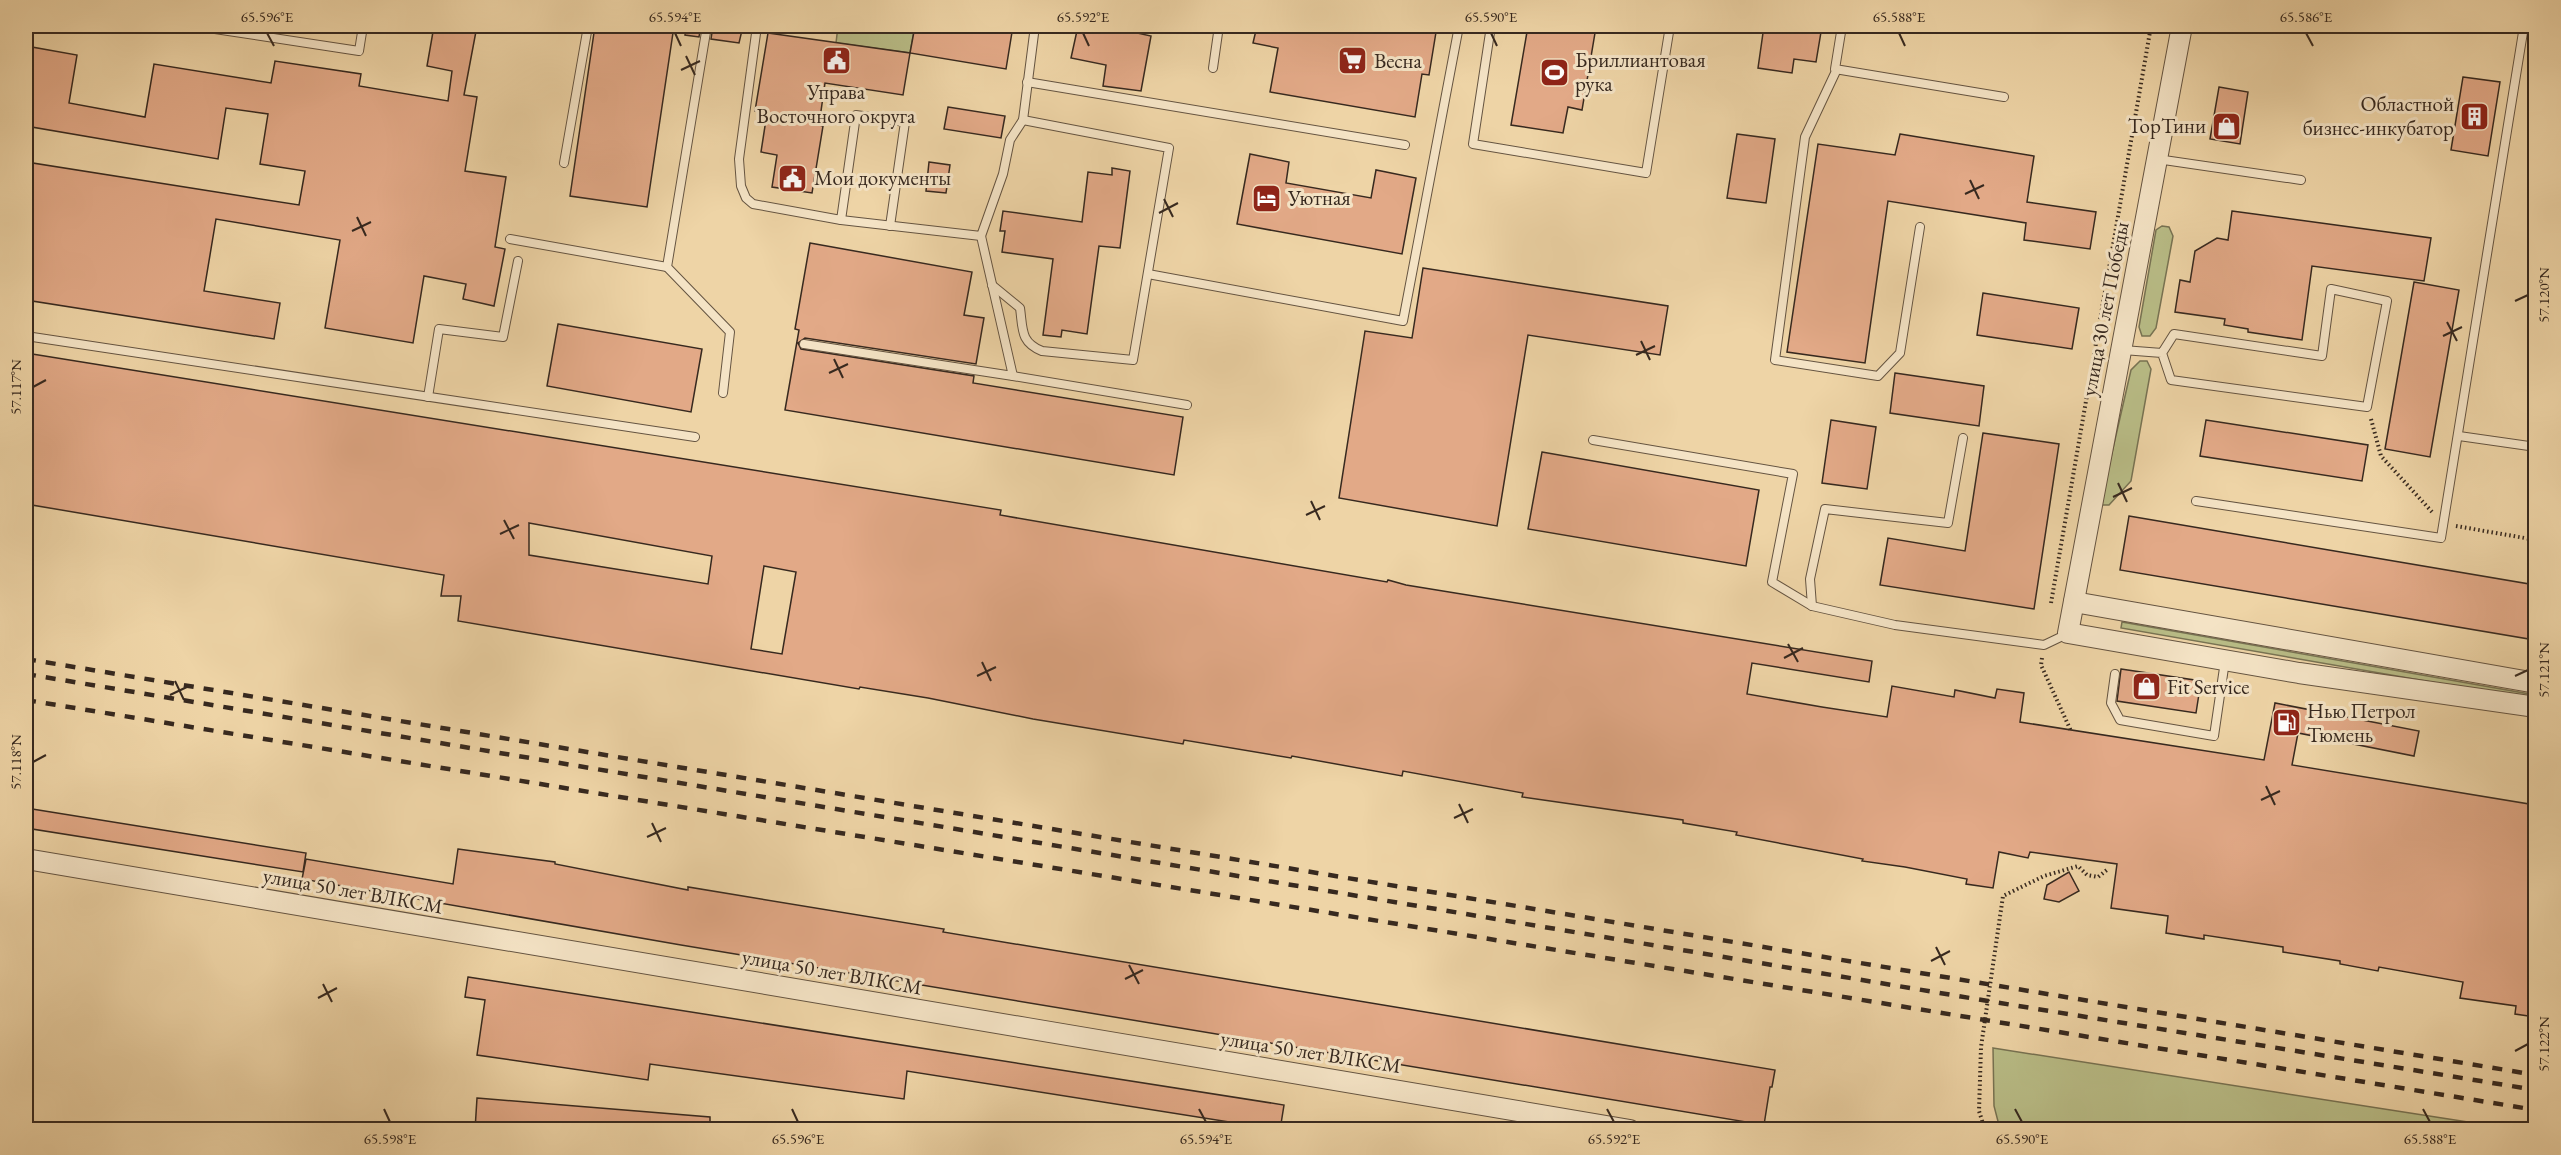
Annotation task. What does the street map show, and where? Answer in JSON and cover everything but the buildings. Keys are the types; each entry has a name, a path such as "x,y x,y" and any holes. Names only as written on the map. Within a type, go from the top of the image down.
{"street":[{"name":"улица 30 лет Победы","path":"2068,633 2182,26"},
{"path":"2074,602 2535,683"},
{"path":"2068,633 2299,673 2535,707"},
{"name":"улица 50 лет ВЛКСМ","path":"26,860 1630,1130"}],"lane":[{"path":"195,26 359,51 363,26"},
{"path":"564,163 588,26"},
{"path":"667,267 707,26"},
{"path":"757,26 739,159 741,186 746,198 753,204 841,220 981,236"},
{"path":"1013,376 981,236 1003,174 1010,140 1023,120 1035,26"},
{"path":"1213,68 1219,26"},
{"path":"1148,274 1403,321 1459,26"},
{"path":"1491,26 1473,144 1646,173 1670,26"},
{"path":"1842,26 1834,69 2004,98"},
{"path":"2196,501 2441,538 2524,26"},
{"path":"1837,69 1805,137 1776,360 1878,376 1900,353 1920,227"},
{"path":"1027,82 1405,145"},
{"path":"841,220 856,115 904,122 890,225"},
{"path":"992,285 1020,308 1025,338 1030,346 1042,351 1133,360 1169,148 1023,120"},
{"path":"2157,159 2301,180"},
{"path":"510,239 667,267 730,332 723,393"},
{"path":"428,397 439,328 503,337 518,261"},
{"path":"2331,289 2387,301 2367,407 2171,380 2162,353 2174,334 2322,356 2331,289"},
{"path":"26,336 695,437"},
{"path":"804,344 1187,405"},
{"path":"2121,350 2162,353"},
{"path":"2459,436 2535,447"},
{"path":"1812,606 1810,579 1825,508 1948,523 1963,438"},
{"path":"1593,440 1793,474 1772,582 1812,606 1895,625 2044,645 2068,633"},
{"path":"2115,674 2111,703 2120,720 2214,736 2225,660"}],"path":[{"path":"2050,609 2151,26"},
{"path":"2044,645 2041,665 2071,731"},
{"path":"1985,1130 1979,1111 1981,1047 2003,896 2044,876 2078,866 2087,875 2098,877 2108,869"}],"green space":[{"path":"838,26 915,26 910,53 836,43"},
{"path":"2162,226 2169,227 2173,236 2156,328 2150,336 2142,336 2139,327 2156,230"},
{"path":"2140,361 2147,361 2151,369 2131,481 2109,505 2100,505 2131,370"},
{"path":"2122,622 2535,695 2535,700 2121,628"},
{"path":"1993,1048 2513,1129 2000,1129 1994,1106"}],"railway":[{"path":"26,659 2536,1075"},
{"path":"26,674 2536,1090"},
{"path":"26,700 2536,1110"}],"place":[{"name":"Управа Восточного округа","path":"836,61"},
{"name":"Весна","path":"1353,61"},
{"name":"Бриллиантовая рука","path":"1554,72"},
{"name":"Областной бизнес-инкубатор","path":"2475,116"},
{"name":"ТорТини","path":"2227,126"},
{"name":"Мои документы","path":"793,178"},
{"name":"Уютная","path":"1267,198"},
{"name":"Fit Service","path":"2146,687"},
{"name":"Нью Петрол Тюмень","path":"2286,723"}]}
